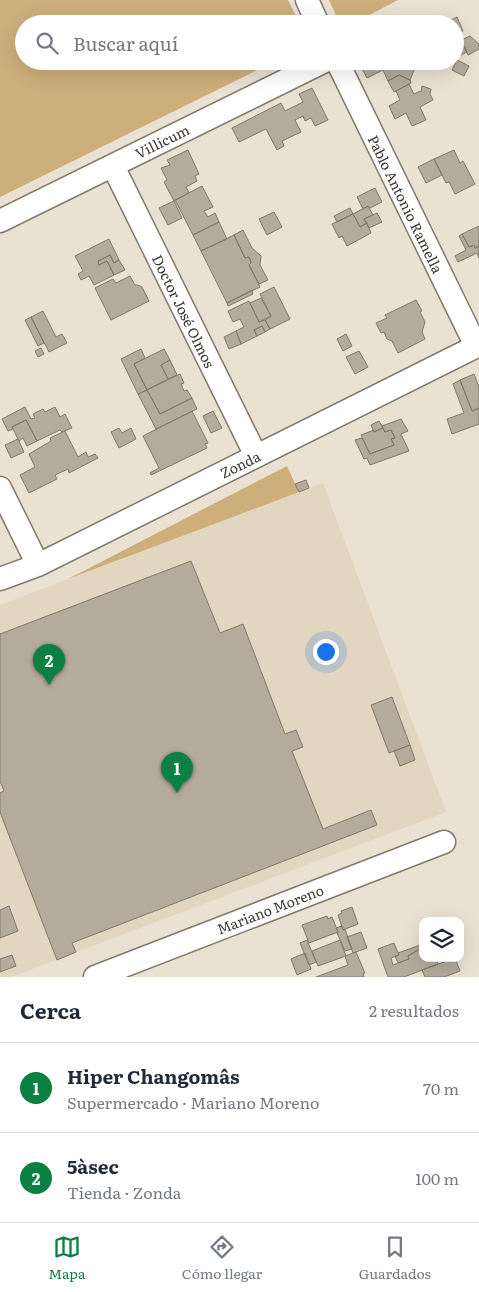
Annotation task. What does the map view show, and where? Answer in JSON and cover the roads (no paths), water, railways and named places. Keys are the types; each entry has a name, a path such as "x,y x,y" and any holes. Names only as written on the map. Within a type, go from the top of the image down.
{"street":[{"path":"307,0 314,15"},
{"name":"Villicum","path":"0,222 307,70"},
{"name":"Pablo Antonio Ramella","path":"341,70 478,346"},
{"name":"Doctor José Olmos","path":"113,166 256,456"},
{"name":"Zonda","path":"0,579 38,565 478,346"},
{"path":"0,488 38,565"},
{"name":"Mariano Moreno","path":"95,977 444,842"}],"place":[{"name":"5àsec","path":"49,685"},
{"name":"Hiper Changomâs","path":"177,793"}]}
